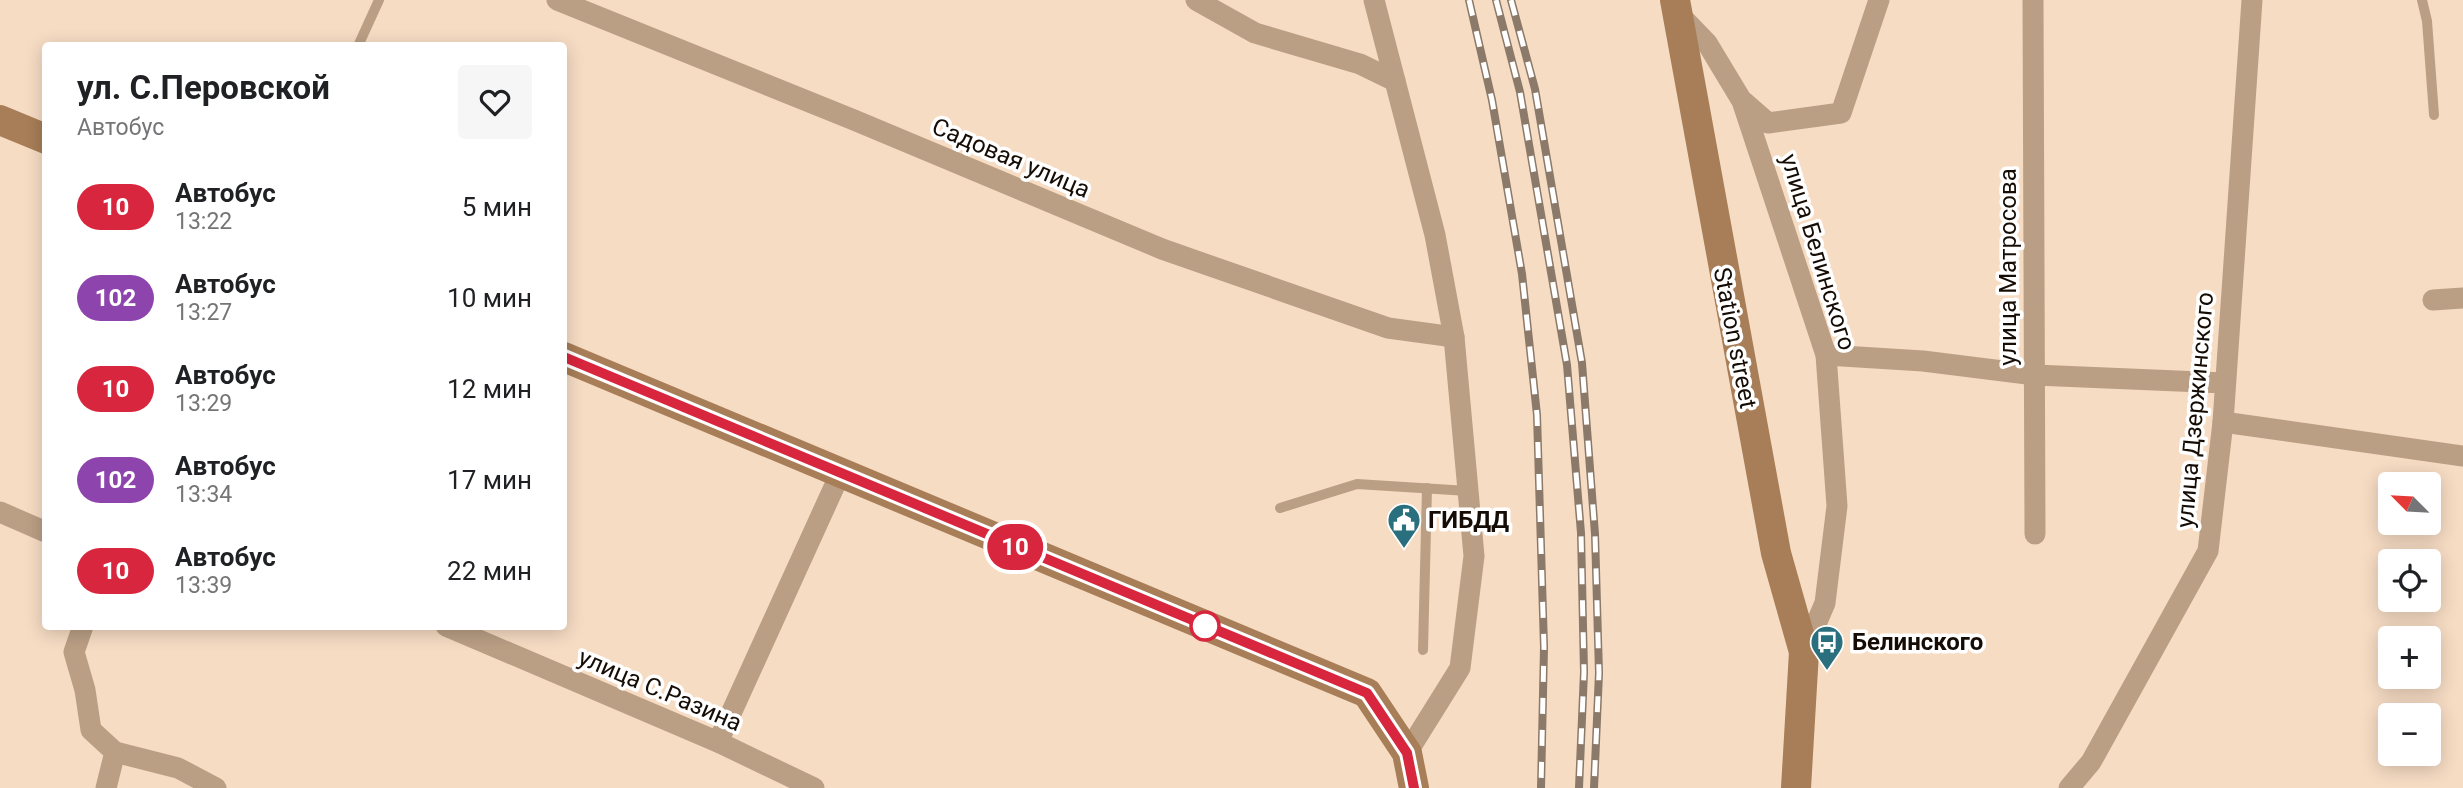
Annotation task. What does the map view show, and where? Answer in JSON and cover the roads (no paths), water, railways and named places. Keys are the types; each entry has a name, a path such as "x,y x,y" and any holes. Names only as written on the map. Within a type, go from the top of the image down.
{"main road":[{"name":"Station street","path":"1676,6 1776,553 1804,663 1796,788"},
{"path":"0,120 42,137"},
{"path":"567,358 1367,693 1407,753 1414,788"}],"street":[{"name":"Садовая улица","path":"557,0 1162,249 1388,328 1454,337"},
{"path":"1196,0 1255,33 1360,64 1395,81"},
{"path":"1374,0 1435,235 1454,337 1474,556 1460,668 1407,753"},
{"path":"1742,101 1768,124 1841,113 1879,0"},
{"name":"улица Матросова","path":"2033,0 2035,534"},
{"name":"улица Дзержинского","path":"2069,788 2091,762 2208,551 2223,422 2252,0"},
{"name":"улица Белинского","path":"1676,6 1707,43 1742,101 1826,355 1837,506 1825,603 1804,663"},
{"path":"2433,300 2463,298"},
{"path":"1826,355 1923,361 2035,375 2225,383"},
{"path":"2223,422 2463,456"},
{"path":"718,742 840,474"},
{"path":"0,512 42,530"},
{"path":"82,630 74,652 85,690 90,730 115,752 178,768 216,788"},
{"name":"улица С.Разина","path":"455,630 718,742 814,788"},
{"path":"106,788 115,752"}],"lane":[{"path":"360,42 379,0"},
{"path":"2422,0 2427,21 2434,115"},
{"path":"1280,508 1357,484 1468,491"},
{"path":"1423,650 1427,488"}],"railway":[{"path":"1469,0 1492,100 1522,274 1537,415 1544,647 1541,788"},
{"path":"1496,0 1520,92 1567,365 1581,533 1584,672 1579,788"},
{"path":"1511,0 1535,89 1582,363 1595,534 1599,673 1594,788"}],"place":[{"name":"ГИБДД","path":"1404,550"},
{"name":"Белинского","path":"1827,672"}]}
